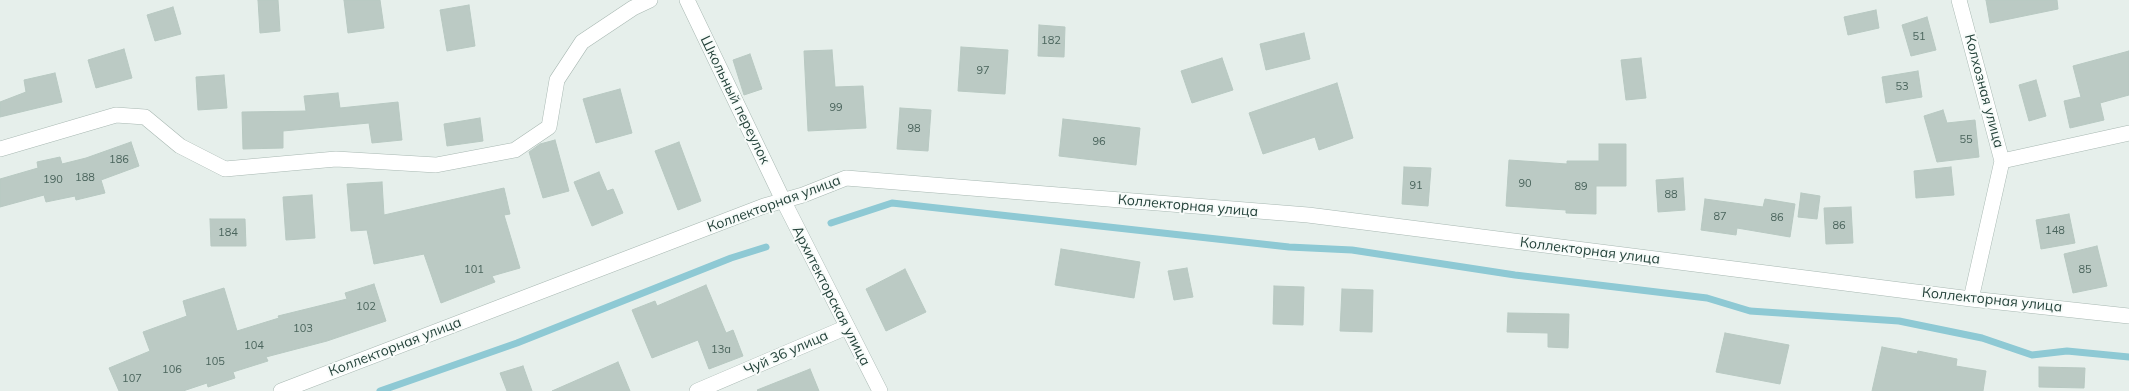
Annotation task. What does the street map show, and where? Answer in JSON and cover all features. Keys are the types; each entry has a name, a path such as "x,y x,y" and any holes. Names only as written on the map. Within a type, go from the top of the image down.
{"street":[{"path":"0,149 116,115 145,116 180,146 225,169 336,159 436,165 515,150 549,127 557,80 582,42 633,8 650,0"},
{"name":"Школьный переулок","path":"687,0 783,200"},
{"name":"Колхозная улица","path":"1960,0 2002,161 1971,299"},
{"path":"2002,161 2129,133"},
{"name":"Коллекторная улица","path":"281,391 783,200 846,178 1298,215 1971,299 2129,316"},
{"name":"Архитекторская улица","path":"783,200 880,391"},
{"name":"Чуй 36 улица","path":"697,391 847,326"}],"building":[{"path":"258,0 278,0 280,31 260,33"},
{"path":"344,0 380,0 384,28 348,33"},
{"path":"1986,0 2057,0 2058,9 1990,23"},
{"path":"469,5 475,46 447,51 440,10"},
{"path":"173,7 181,34 155,41 147,15"},
{"path":"1876,10 1879,28 1848,35 1844,17"},
{"path":"1927,17 1936,50 1911,56 1902,25"},
{"path":"1039,25 1065,27 1064,57 1038,56"},
{"path":"1304,33 1310,59 1266,70 1260,44"},
{"path":"961,47 1008,50 1005,94 958,91"},
{"path":"124,49 132,78 96,88 88,60"},
{"path":"832,50 835,87 863,86 866,128 808,131 804,51"},
{"path":"2129,51 2129,95 2100,103 2104,120 2070,128 2064,101 2081,97 2073,66"},
{"path":"750,54 762,89 744,95 733,60"},
{"path":"1222,58 1233,90 1192,103 1181,71"},
{"path":"1641,58 1646,98 1626,100 1621,60"},
{"path":"1918,71 1922,97 1886,103 1882,77"},
{"path":"55,73 62,102 0,117 0,102 26,92 24,80"},
{"path":"224,75 227,108 198,110 196,77"},
{"path":"2036,80 2046,116 2029,121 2019,85"},
{"path":"1337,83 1353,138 1319,150 1315,137 1263,154 1249,113"},
{"path":"620,89 632,133 596,143 583,99"},
{"path":"338,93 340,108 398,102 402,140 372,143 369,123 283,131 283,148 243,149 242,112 306,111 304,96"},
{"path":"900,108 931,110 928,151 897,149"},
{"path":"1943,110 1947,123 1975,120 1979,157 1937,162 1924,116"},
{"path":"480,118 483,141 447,146 444,124"},
{"path":"1063,119 1140,128 1136,165 1059,156"},
{"path":"555,140 569,191 543,198 529,152 540,144"},
{"path":"131,142 139,166 101,180 105,193 76,200 75,196 46,202 44,195 0,207 0,179 38,168 37,162 60,157 62,164 86,158"},
{"path":"679,142 701,201 678,210 655,151"},
{"path":"1599,144 1626,144 1626,186 1596,186 1596,214 1566,213 1566,210 1506,206 1509,160 1567,164 1567,161 1599,161"},
{"path":"1404,167 1431,168 1428,206 1402,204"},
{"path":"1951,167 1954,195 1916,198 1914,171"},
{"path":"599,172 607,191 613,189 623,213 592,226 574,182"},
{"path":"1683,178 1685,210 1658,212 1656,180"},
{"path":"382,182 384,215 504,188 510,214 504,215 520,268 492,276 495,282 441,303 424,254 374,264 367,230 351,231 347,184"},
{"path":"1801,193 1820,196 1817,219 1798,217"},
{"path":"312,195 315,238 286,240 283,197"},
{"path":"1705,199 1763,207 1765,199 1795,204 1790,237 1737,228 1736,235 1701,230"},
{"path":"1851,207 1853,243 1826,244 1824,208"},
{"path":"2069,214 2075,243 2041,249 2036,220"},
{"path":"210,219 245,219 246,246 211,246"},
{"path":"2097,246 2107,286 2073,293 2064,254"},
{"path":"1061,249 1140,262 1134,298 1055,285"},
{"path":"1187,268 1193,297 1174,300 1168,271"},
{"path":"905,269 926,312 886,331 866,289"},
{"path":"374,284 386,321 327,341 266,357 268,361 233,372 235,378 208,387 207,383 183,391 119,391 109,368 150,351 143,332 187,316 183,301 224,288 237,331 279,318 278,316 347,299 345,293"},
{"path":"706,285 726,333 733,330 743,356 709,369 698,340 652,358 632,310 655,301 657,306"},
{"path":"1274,286 1304,287 1303,325 1273,324"},
{"path":"1342,289 1373,290 1372,332 1340,331"},
{"path":"1508,313 1569,314 1568,348 1548,347 1548,333 1507,332"},
{"path":"1725,333 1789,345 1780,384 1716,372"},
{"path":"1882,347 1917,354 1918,351 1957,359 1956,366 1986,371 1983,391 1872,391"},
{"path":"618,362 630,391 552,391"},
{"path":"523,366 532,391 507,391 500,373"},
{"path":"2039,367 2085,368 2084,388 2039,387"},
{"path":"810,369 819,391 757,390"}],"waterway":[{"path":"831,223 892,203 1289,247 1352,250 1515,275 1707,298 1750,311 1899,321 1982,338 2032,355 2067,351 2129,357"},
{"path":"380,391 517,343 731,258 766,247"}]}
